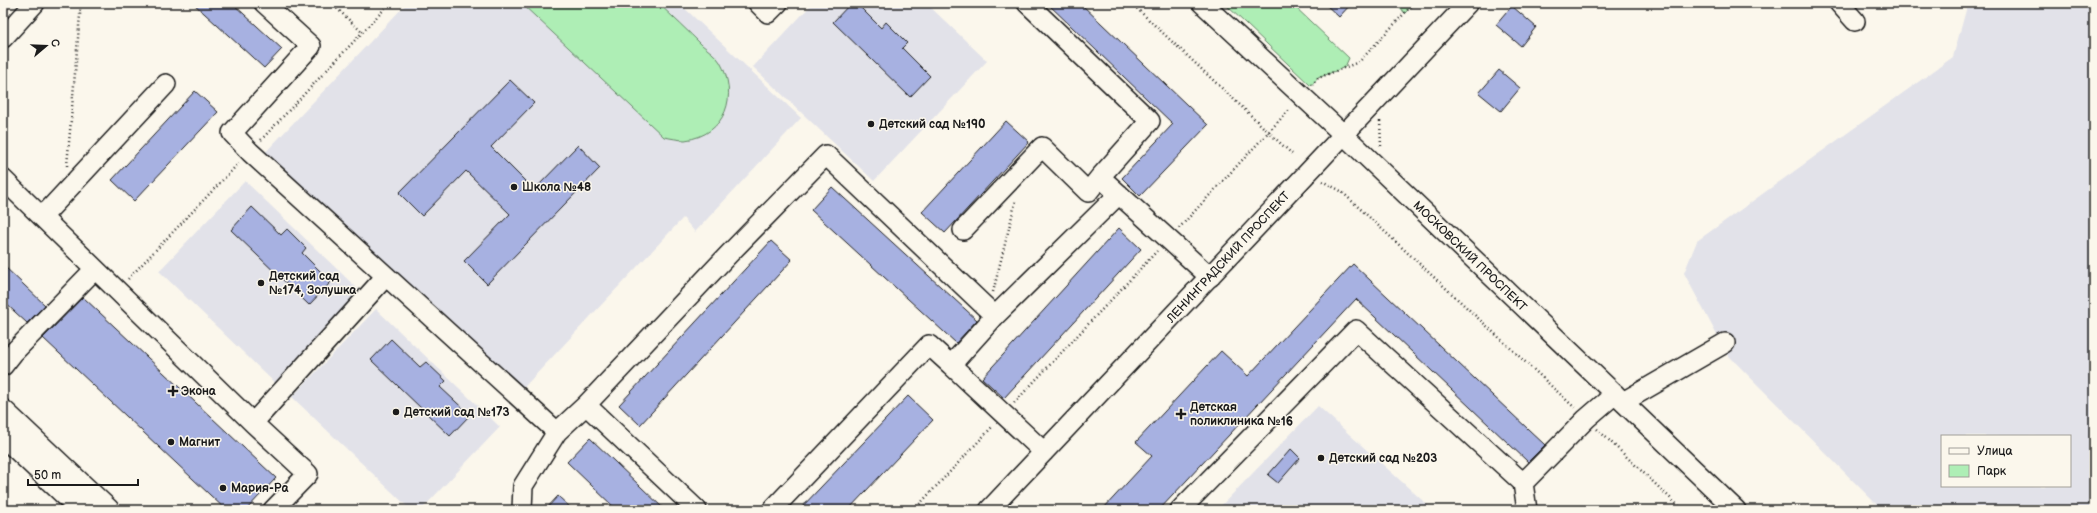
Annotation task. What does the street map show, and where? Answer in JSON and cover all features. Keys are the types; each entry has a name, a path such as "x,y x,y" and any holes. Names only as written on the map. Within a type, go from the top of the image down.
{"main road":[{"path":"3,411 108,510"},
{"path":"3,436 82,510"}],"street":[{"path":"3,38 35,3"},
{"path":"264,3 311,46 232,133 250,152 557,432"},
{"path":"758,3 768,13 778,3"},
{"path":"963,230 1042,147 1088,192 1150,121 1027,3"},
{"name":"МОСКОВСКИЙ ПРОСПЕКТ","path":"1202,3 1344,135 1736,510"},
{"name":"ЛЕНИНГРАДСКИЙ ПРОСПЕКТ","path":"989,510 1468,3"},
{"path":"1839,3 1855,21"},
{"path":"43,216 166,84"},
{"path":"522,510 523,486 557,432 586,405 729,254 826,155 992,313"},
{"path":"1100,177 1210,277"},
{"path":"3,179 43,216 253,423 308,474 273,510"},
{"path":"951,365 992,313 1118,194"},
{"path":"3,366 14,352 96,268"},
{"path":"253,423 386,276"},
{"path":"1180,510 1356,330 1523,483 1527,510"},
{"path":"1523,483 1586,419 1619,398 1725,343"},
{"path":"772,510 929,345 1044,452"},
{"path":"586,405 697,510"}],"path":[{"path":"64,193 81,3"},
{"path":"331,3 362,32"},
{"path":"1131,3 1292,154"},
{"path":"1311,86 1318,78 1359,62 1414,3"},
{"path":"914,510 1289,110"},
{"path":"1380,121 1381,149"},
{"path":"1319,180 1341,191 1683,510"},
{"path":"992,313 1017,195"},
{"path":"3,502 11,510"}],"shaded area":[{"name":"Школа №48","path":"407,3 679,3 801,118 695,232 683,218 512,400 261,157"},
{"name":"Детский сад №190","path":"813,3 926,3 987,61 874,181 753,67"},
{"path":"1968,3 2094,3 2094,510 1882,510 1727,354 1684,273 1697,241 1953,57"},
{"name":"Детский сад №174, Золушка","path":"245,181 363,294 276,384 159,271"},
{"name":"Детский сад №173","path":"376,309 500,427 421,510 411,510 292,397"},
{"name":"Детский сад №203","path":"1318,406 1433,510 1217,510"}],"green space":[{"path":"521,3 658,3 720,62 726,75 728,87 728,100 725,112 719,122 699,137 685,140 664,137"},
{"path":"1224,3 1291,3 1349,58 1345,67 1318,78 1311,86"},
{"path":"1394,3 1414,3 1405,13"}],"building":[{"path":"193,3 232,3 282,49 264,68"},
{"path":"851,3 856,3 881,28 886,22 907,43 902,48 930,76 910,97 833,22"},
{"path":"1047,3 1080,3 1208,125 1140,196 1122,178 1173,124"},
{"path":"1324,3 1352,3 1339,17"},
{"path":"1512,6 1536,27 1521,46 1496,25"},
{"path":"1499,70 1520,88 1501,111 1479,93"},
{"path":"510,80 534,103 491,147 534,190 578,145 600,168 487,284 464,261 510,214 466,171 422,216 399,193"},
{"path":"195,91 218,112 134,201 112,180"},
{"path":"1006,121 1029,142 945,233 922,212"},
{"path":"832,187 977,320 956,343 811,210"},
{"path":"252,207 281,235 287,229 306,248 302,253 331,282 309,305 231,230"},
{"path":"1119,228 1141,249 1004,398 982,378"},
{"path":"771,241 792,260 640,425 619,405"},
{"path":"1353,264 1545,445 1528,462 1356,299 1159,510 1102,510 1152,456 1136,442 1221,351 1248,376"},
{"path":"3,265 45,305 27,323 3,301"},
{"path":"83,297 276,478 246,510 226,510 43,338"},
{"path":"391,339 420,367 426,362 446,381 440,387 470,415 450,436 371,360"},
{"path":"908,396 933,420 848,510 799,510"},
{"path":"590,438 665,510 617,510 567,462"},
{"path":"1291,449 1300,458 1278,483 1268,475"},
{"path":"558,496 573,510 545,510"}],"place":[{"name":"Детский сад №190","path":"871,124"},
{"name":"Школа №48","path":"514,187"},
{"name":"Детский сад №174, Золушка","path":"261,283"},
{"name":"Экона","path":"173,391"},
{"name":"Детский сад №173","path":"396,412"},
{"name":"Детская поликлиника №16","path":"1181,414"},
{"name":"Магнит","path":"171,442"},
{"name":"Детский сад №203","path":"1321,458"},
{"name":"Мария-Ра","path":"223,488"}]}
